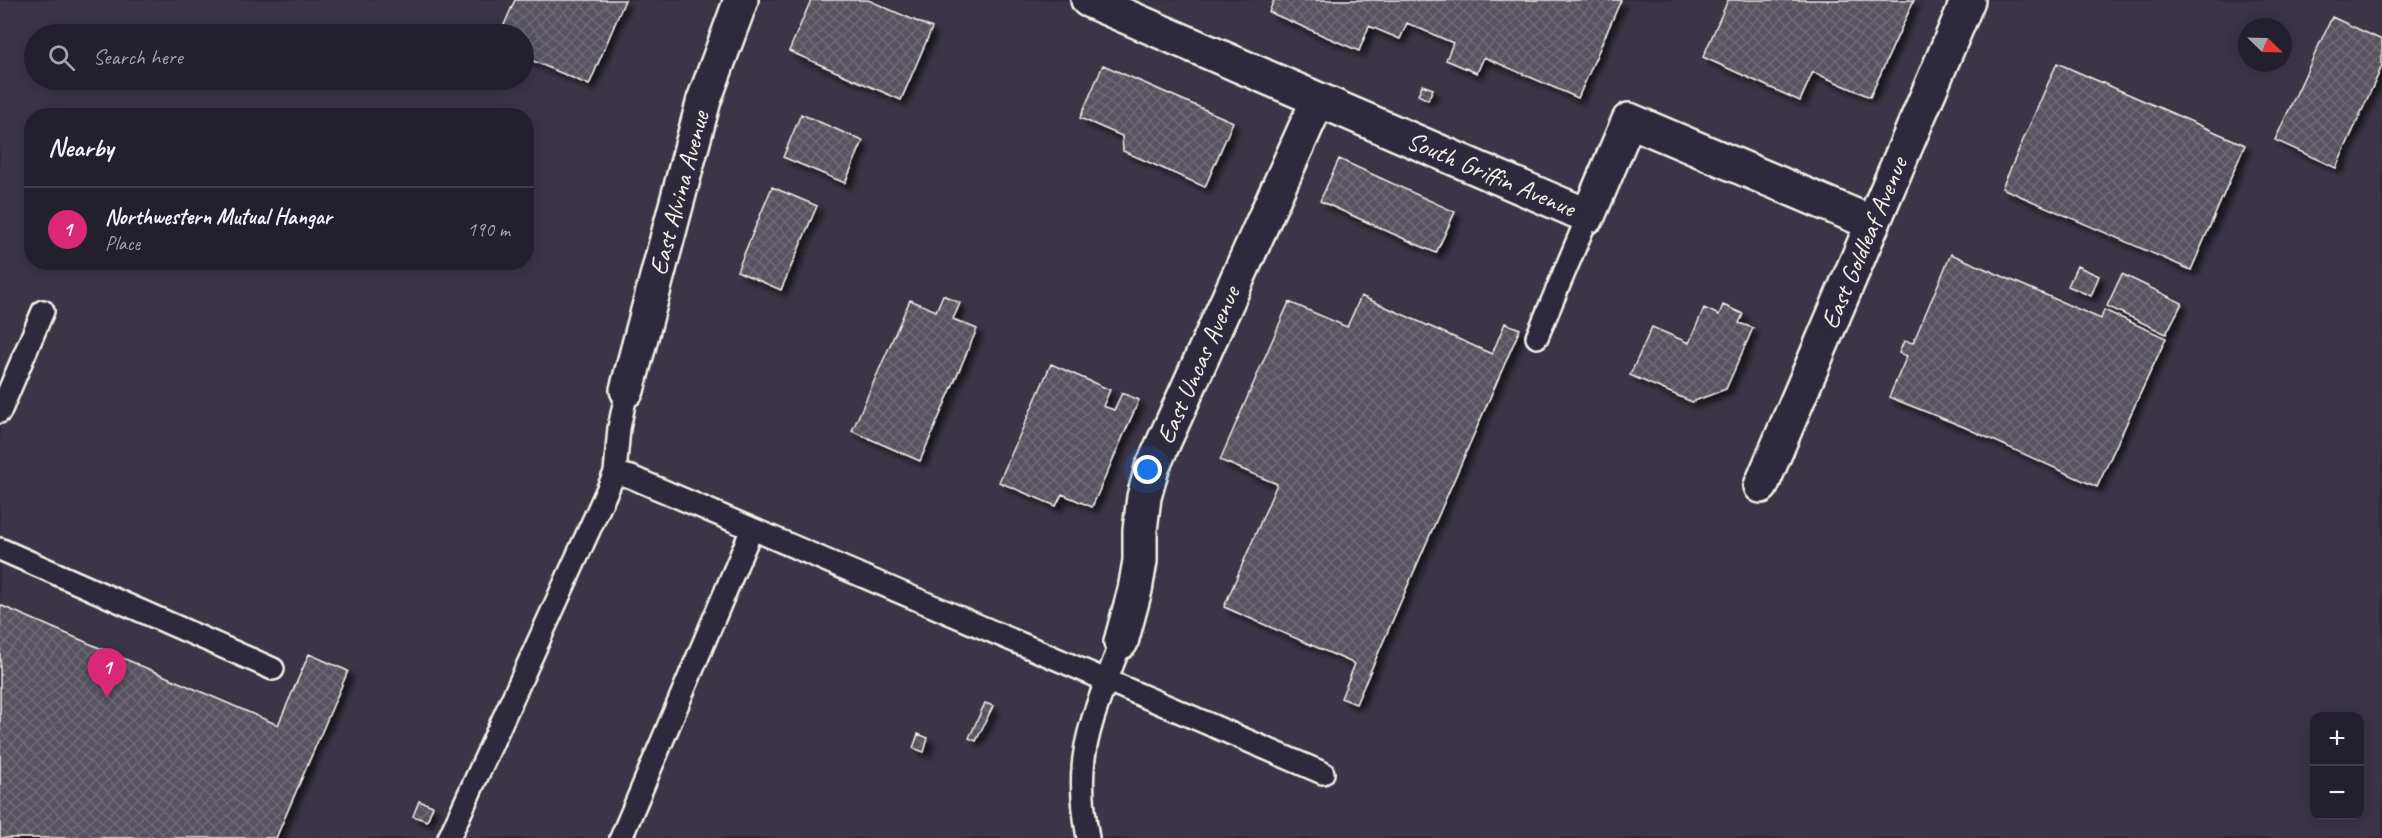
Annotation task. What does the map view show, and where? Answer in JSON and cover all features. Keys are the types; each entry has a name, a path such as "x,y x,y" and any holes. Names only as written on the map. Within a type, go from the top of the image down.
{"street":[{"name":"East Alvina Avenue","path":"627,390 704,100 741,0"},
{"name":"South Griffin Avenue","path":"1088,0 1588,216 1629,120 1872,223"},
{"name":"East Goldleaf Avenue","path":"1761,486 1968,0"},
{"name":"East Uncas Avenue","path":"1121,642 1135,590 1140,561 1141,519 1152,468 1318,100"}],"lane":[{"path":"1538,337 1588,216"},
{"path":"0,412 43,311"},
{"path":"449,838 615,473 619,428 627,390"},
{"path":"615,473 752,529 1323,773"},
{"path":"621,838 752,529"},
{"path":"0,549 273,669"},
{"path":"1088,838 1083,808 1083,767 1090,732 1121,642"}],"shaded area":[{"path":"0,0 2382,0 2382,838 0,838"}],"building":[{"path":"515,0 625,0 589,85 534,61 534,24 504,24"},
{"path":"811,0 868,0 932,28 901,100 789,51"},
{"path":"1274,0 1621,0 1578,98 1484,57 1477,73 1446,60 1453,43 1407,23 1400,39 1369,26 1359,51 1269,12"},
{"path":"1728,0 1914,0 1870,97 1813,72 1800,101 1703,57"},
{"path":"2332,17 2382,40 2382,66 2336,168 2275,140"},
{"path":"2057,63 2245,145 2191,270 2002,188"},
{"path":"1103,65 1233,122 1205,187 1123,151 1122,136 1080,118"},
{"path":"1422,85 1433,89 1428,100 1418,95"},
{"path":"801,114 863,141 845,183 783,157"},
{"path":"1339,159 1455,212 1436,253 1320,201"},
{"path":"772,187 817,206 781,290 737,271"},
{"path":"1951,254 2101,319 2104,310 2166,338 2097,487 1964,427 1889,397 1907,356 1899,353 1904,341 1913,343"},
{"path":"2077,266 2099,276 2091,296 2068,286"},
{"path":"2122,274 2182,303 2166,334 2107,306"},
{"path":"943,295 960,303 953,319 977,329 920,461 852,431 910,300 936,311"},
{"path":"1361,296 1492,354 1505,323 1520,329 1356,704 1341,698 1355,664 1224,607 1277,484 1220,460 1289,302 1347,327"},
{"path":"1723,305 1743,314 1739,323 1753,328 1726,389 1692,402 1630,375 1652,327 1689,343 1704,308 1719,315"},
{"path":"1051,364 1110,390 1103,406 1114,410 1122,393 1139,400 1092,507 1062,494 1056,506 999,482"},
{"path":"0,605 278,725 309,654 348,671 276,838 0,838"},
{"path":"985,703 993,706 976,741 969,738"},
{"path":"918,734 928,738 924,752 913,748"},
{"path":"419,801 433,806 427,821 413,816"}],"place":[{"name":"Northwestern Mutual Hangar","path":"107,698"}]}
